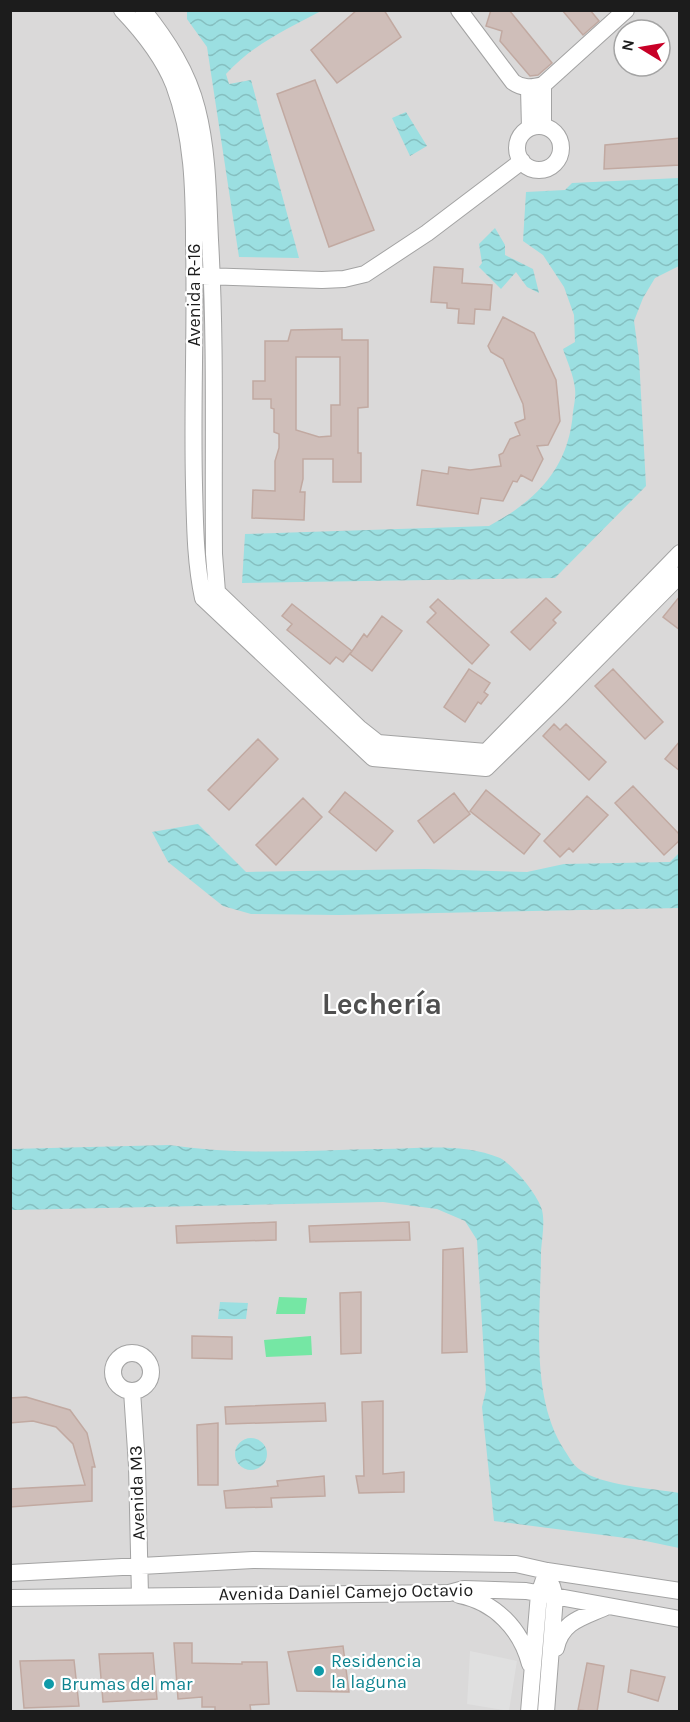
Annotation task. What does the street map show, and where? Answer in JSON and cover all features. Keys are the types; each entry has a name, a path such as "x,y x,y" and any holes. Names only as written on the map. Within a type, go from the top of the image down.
{"street":[{"name":"Avenida R-16","path":"122,10 147,39 162,62 174,84 185,123 193,181 195,276 192,414 198,577 210,595"},
{"name":"Avenida R-16","path":"143,10 169,44 187,78 197,109 207,174 212,276 214,554 210,595"},
{"path":"459,10 518,86 536,86 609,16 626,10"},
{"path":"536,86 537,127"},
{"path":"537,127 553,131 560,140 558,158 551,166 541,169 531,168 522,161 519,154 519,139 537,127"},
{"path":"195,276 322,280 344,279 365,274 427,233 522,161"},
{"path":"210,595 373,758 486,768 617,628 680,553"},
{"path":"617,628 680,575"},
{"name":"Avenida M3","path":"132,1390 137,1466 140,1596"},
{"name":"Avenida Daniel Camejo Octavio","path":"10,1573 253,1560 516,1564 547,1571 680,1591"},
{"path":"539,1685 547,1571"},
{"name":"Avenida Daniel Camejo Octavio","path":"10,1598 449,1593 464,1589 526,1591 680,1619"},
{"path":"449,1593 471,1597 492,1607 509,1622 522,1641 539,1685 546,1712"},
{"path":"529,1712 558,1638 566,1626 608,1606"}],"shaded area":[{"path":"11,11 679,11 679,1711 11,1711"},
{"path":"470,1651 517,1661 509,1711 467,1704"}],"green space":[{"path":"279,1297 307,1298 305,1314 276,1314"},
{"path":"311,1336 312,1355 266,1357 264,1340"}],"water":[{"path":"187,11 321,11 259,46 226,74 229,84 251,80 299,258 239,257 207,47 187,19"},
{"path":"406,112 427,146 410,156 392,118"},
{"path":"679,178 679,266 655,278 643,298 634,321 639,358 646,486 555,578 242,583 245,534 489,526 521,506 535,494 557,466 570,432 575,389 563,349 575,342 574,315 564,287 543,255 523,241 526,192 565,190 572,183"},
{"path":"495,228 505,245 505,255 533,269 539,293 527,287 516,272 501,289 479,267 482,263 479,244"},
{"path":"198,824 246,872 425,869 527,872 564,864 670,862 679,853 679,908 339,915 251,914 223,906 168,862 152,832"},
{"path":"169,1145 249,1151 457,1148 500,1158 518,1174 530,1189 540,1204 543,1215 540,1354 546,1406 554,1429 573,1463 589,1475 627,1486 679,1493 679,1548 641,1540 494,1521 482,1407 486,1390 477,1240 465,1221 437,1209 383,1202 11,1210 11,1149"},
{"path":"220,1302 248,1303 246,1319 218,1319"},
{"path":"251,1438 263,1442 267,1454 263,1466 251,1470 239,1466 235,1454 239,1442"}],"building":[{"path":"357,10 384,10 401,37 337,83 311,50"},
{"path":"491,10 509,10 552,63 538,75 530,76 500,41 502,31 486,26"},
{"path":"562,10 590,10 599,21 583,35"},
{"path":"315,80 374,230 329,247 277,94"},
{"path":"680,138 680,165 604,169 605,145"},
{"path":"434,267 463,269 462,283 492,285 490,310 475,309 474,324 458,323 459,309 447,308 447,303 431,302"},
{"path":"503,317 534,333 556,380 560,421 548,445 537,446 543,459 532,481 521,475 517,482 513,481 503,501 481,498 478,514 417,505 422,470 448,474 449,467 470,470 501,466 499,455 503,453 510,439 520,435 515,423 525,419 523,404 503,359 491,352 488,346"},
{"path":"342,329 342,340 368,340 368,407 358,408 358,453 361,453 361,482 333,482 333,459 303,459 303,479 300,492 305,492 304,520 252,518 253,490 275,491 275,461 279,448 279,434 274,432 274,409 271,408 271,399 253,399 253,381 265,381 265,341 288,341 291,330","holes":["296,357 340,357 340,405 331,405 331,436 319,437 296,430"]},
{"path":"680,596 680,630 663,617"},
{"path":"546,598 561,612 553,620 556,623 530,650 511,632"},
{"path":"438,599 489,645 472,664 427,622 436,613 430,607"},
{"path":"292,604 352,651 343,662 336,657 330,664 287,630 292,624 282,616"},
{"path":"382,616 402,631 372,671 350,654 364,634 367,637"},
{"path":"469,669 490,683 484,692 488,695 481,704 478,702 465,722 444,707"},
{"path":"613,669 663,722 645,739 595,686"},
{"path":"554,724 560,730 566,724 606,762 589,780 543,736"},
{"path":"258,739 278,759 229,810 208,790"},
{"path":"680,741 680,771 665,759"},
{"path":"633,786 680,835 680,840 664,855 615,803"},
{"path":"486,790 540,834 524,854 470,811"},
{"path":"345,792 393,831 376,851 329,812"},
{"path":"454,793 470,814 434,843 418,821"},
{"path":"587,796 608,815 573,852 569,848 560,857 544,841"},
{"path":"303,798 322,817 276,865 256,845"},
{"path":"276,1222 276,1240 177,1243 176,1226"},
{"path":"409,1222 410,1240 310,1242 309,1226"},
{"path":"463,1248 467,1352 442,1353 443,1250"},
{"path":"361,1292 361,1353 341,1354 340,1293"},
{"path":"192,1336 232,1337 232,1359 192,1358"},
{"path":"26,1397 70,1410 87,1433 95,1467 92,1467 92,1501 10,1507 10,1489 85,1485 73,1444 56,1427 33,1421 10,1423 10,1398"},
{"path":"383,1401 383,1474 404,1472 404,1492 359,1493 356,1476 364,1476 362,1402"},
{"path":"325,1403 326,1421 226,1424 225,1407"},
{"path":"218,1423 218,1485 198,1485 197,1425"},
{"path":"324,1476 325,1496 271,1498 272,1507 226,1508 224,1491 278,1486 277,1481"},
{"path":"174,1643 192,1643 192,1663 267,1662 269,1704 250,1705 251,1712 215,1712 215,1707 202,1707 202,1697 178,1699"},
{"name":"Residencia la laguna","path":"343,1646 349,1692 297,1691 288,1652"},
{"path":"153,1653 157,1699 103,1702 99,1654"},
{"name":"Brumas del mar","path":"74,1660 79,1706 24,1708 20,1661"},
{"path":"587,1663 604,1666 597,1712 578,1710"},
{"path":"631,1670 665,1677 658,1701 628,1692"}],"place":[{"name":"Residencia la laguna","path":"319,1671"},
{"name":"Brumas del mar","path":"49,1684"}],"district":[{"name":"Lechería","path":"382,1004"}]}
